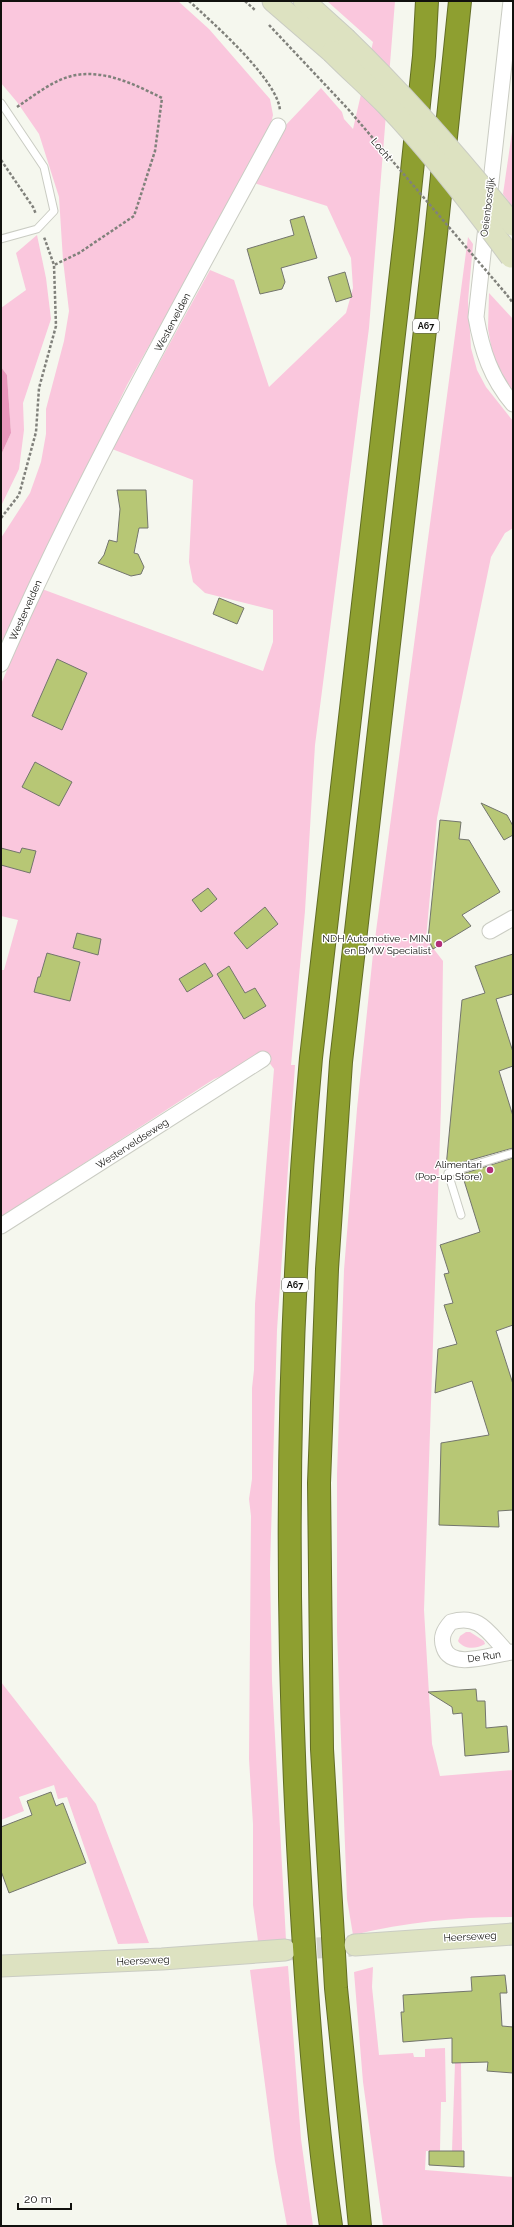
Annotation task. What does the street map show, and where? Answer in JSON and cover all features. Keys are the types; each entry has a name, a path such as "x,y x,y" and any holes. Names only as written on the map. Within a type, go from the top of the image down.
{"highway":[{"name":"A67","path":"331,2226 321,2152 306,1990 293,1750 288,1507 291,1368 301,1168 311,1058 406,229 424,56 427,1"},
{"name":"A67","path":"360,2226 336,1988 322,1749 319,1483 327,1269 332,1172 342,1055 456,60 460,1"},
{"name":"A67","path":"456,60 468,1"}],"main road":[{"path":"304,1 387,105 475,209 512,258"},
{"path":"265,7 338,45 390,81 433,129 513,225"},
{"name":"Heerseweg","path":"355,1945 513,1934"},
{"name":"Heerseweg","path":"1,1966 162,1959 285,1950"}],"street":[{"name":"Oeienbosdijk","path":"511,1 481,257 476,317 481,346 489,370 501,390 513,404"},
{"name":"Westervelden","path":"1,664 35,586 140,380 278,126"},
{"path":"490,931 513,918"},
{"name":"Westerveldseweg","path":"1,1226 262,1060"}],"lane":[{"path":"1,103 44,167 54,211 40,227 1,239"},
{"path":"461,1215 448,1173 513,1153"}],"path":[{"path":"189,1 212,22 266,80 280,103 278,126"},
{"path":"245,1 265,7"},
{"name":"Locht","path":"268,24 348,109 513,303"},
{"path":"8,114 44,88 77,75 104,77 130,82 162,98 155,151 134,216 79,254 54,265"},
{"path":"1,160 33,207 54,265 56,326 39,388 36,432 19,495 1,518"}],"shaded area":[{"path":"1,1 178,1 209,29 270,99 273,115 269,132 127,385 1,644 1,538 30,493 41,462 46,434 46,409 64,341 69,311 63,260 59,197 39,134 17,102 1,83"},
{"path":"327,1 395,1 369,328 315,745 305,911 291,1065 295,1065 277,1330 270,1568 272,1681 286,1940 258,1941 253,1905 253,1824 249,1759 251,1516 249,1499 252,1479 252,1388 254,1370 255,1304 274,1069 262,1053 236,1070 214,1079 1,1217 1,970 4,970 18,920 1,916 1,684 42,589 263,671 273,642 273,610 205,593 193,582 189,562 193,480 112,449 210,270 234,280 269,387 346,313 353,288 351,258 327,206 251,182 283,128 321,88 342,112 344,119 353,129 373,42"},
{"path":"513,125 513,208 503,194"},
{"path":"37,235 46,278 51,319 23,403 24,430 19,469 1,506 1,455 11,433 7,375 1,367 1,308 26,290 16,253"},
{"path":"468,237 473,244 468,301 471,348 477,370 486,387 513,421 513,528 505,533 491,557 437,818 426,939 443,961 441,1106 424,1610 432,1744 440,1776 513,1770 513,1917 433,1921 373,1930 353,1935 347,1899 337,1632 337,1474 344,1270 357,1109 373,954"},
{"path":"489,293 513,319 513,394 494,362 488,329"},
{"path":"1,367 7,375 11,433 1,455"},
{"path":"466,1632 470,1632 484,1641 485,1644 475,1648 464,1646 458,1641 460,1636"},
{"path":"1,1682 96,1804 149,1943 118,1944 67,1797 58,1799 54,1785 19,1797 24,1811 1,1820"},
{"path":"288,1966 301,2139 313,2226 287,2226 275,2161 250,1970"},
{"path":"373,1967 372,1987 379,2055 413,2053 414,2057 425,2057 425,2049 445,2048 446,2102 441,2102 440,2151 426,2151 425,2170 513,2177 513,2226 383,2226 363,2082 354,1972"},
{"path":"455,2063 461,2063 462,2151 452,2151"}],"building":[{"path":"304,216 317,258 281,268 285,282 282,289 260,294 247,249 294,235 290,220"},
{"path":"345,272 352,297 336,302 328,277"},
{"path":"117,490 146,490 148,528 139,528 134,553 138,554 144,567 141,574 131,576 98,563 104,555 109,540 117,542 120,509"},
{"path":"219,598 244,608 237,624 213,614"},
{"path":"57,659 87,673 62,730 32,716"},
{"path":"35,762 72,782 59,806 22,787"},
{"path":"481,803 507,815 513,826 513,835 504,840"},
{"path":"440,820 461,822 459,839 469,840 500,892 462,915 471,926 433,949 428,939"},
{"path":"1,848 20,853 22,848 36,851 30,873 1,865"},
{"path":"208,888 217,899 201,912 192,900"},
{"path":"265,907 278,924 247,949 234,933"},
{"path":"77,933 101,939 98,955 73,948"},
{"path":"47,953 80,962 70,1001 34,992"},
{"path":"513,954 513,994 496,999 513,1052 513,1066 499,1071 513,1116 513,1148 446,1167 462,1000 485,993 475,966"},
{"path":"205,963 213,976 187,992 179,979"},
{"path":"229,966 245,993 255,988 266,1006 244,1019 217,974"},
{"path":"513,1158 513,1325 496,1331 513,1384 513,1510 498,1511 499,1527 439,1525 441,1443 489,1435 472,1381 435,1393 438,1349 457,1344 444,1305 453,1303 444,1274 449,1273 440,1245 480,1232 462,1174"},
{"path":"476,1689 477,1701 485,1701 486,1728 507,1726 509,1752 465,1756 462,1713 453,1714 452,1707 428,1692"},
{"path":"51,1792 56,1806 63,1803 86,1863 9,1893 1,1871 1,1827 32,1815 27,1801"},
{"path":"505,1975 507,1993 500,1993 502,2026 513,2027 513,2073 487,2071 488,2062 452,2063 452,2038 403,2042 401,2012 404,2012 403,1995 472,1991 471,1977"},
{"path":"429,2151 464,2151 464,2167 429,2165"}],"tunnel":[{"path":"286,1950 351,1946"}],"place":[{"name":"NDH Automotive - MINI en BMW Specialist","path":"439,944"},
{"name":"Alimentari (Pop-up Store)","path":"490,1170"}]}
